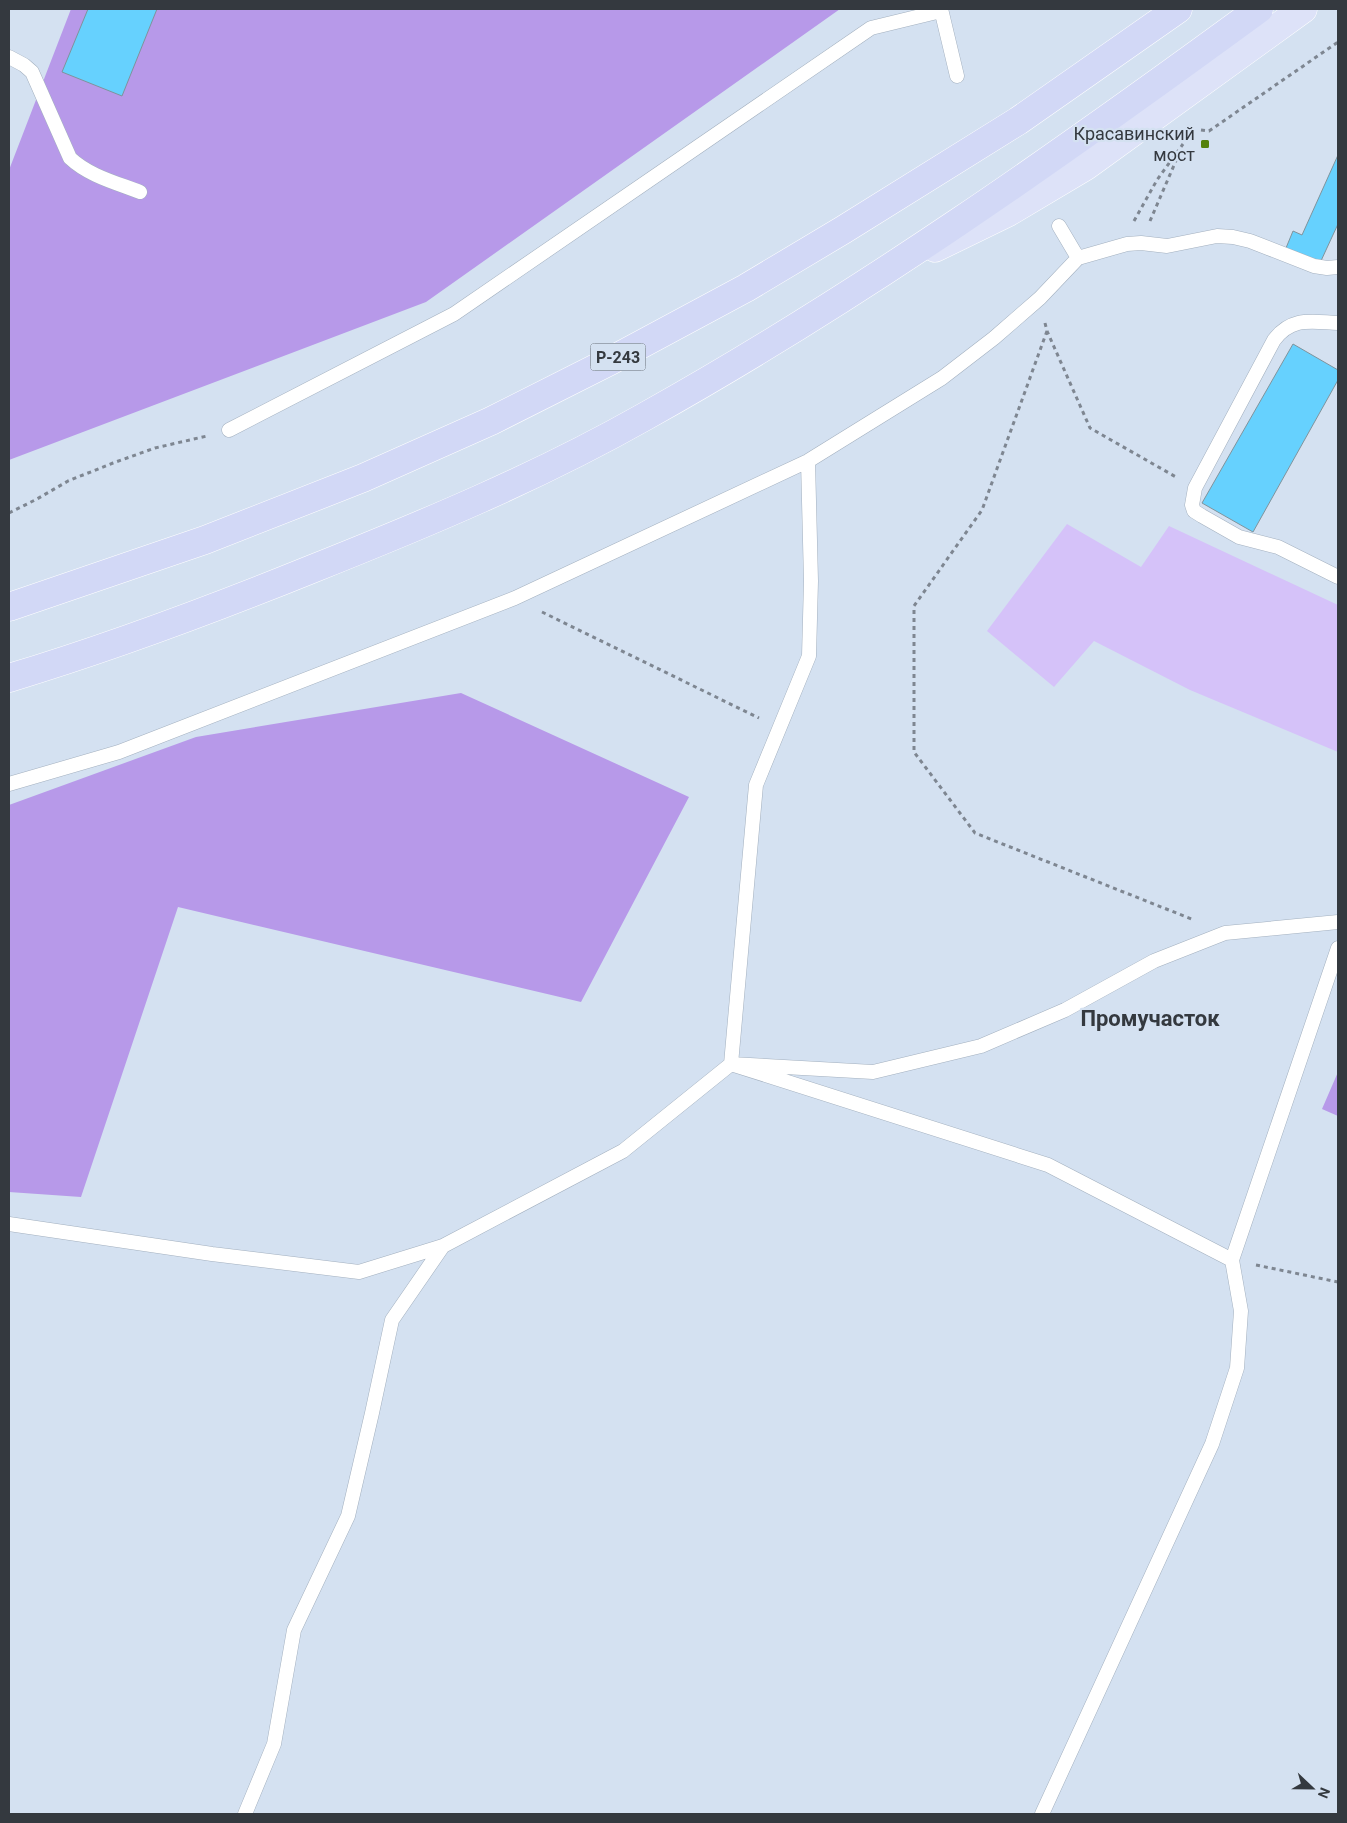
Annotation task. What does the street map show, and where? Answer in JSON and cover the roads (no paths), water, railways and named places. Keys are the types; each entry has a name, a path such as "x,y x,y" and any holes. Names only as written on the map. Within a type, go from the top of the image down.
{"highway":[{"name":"Р-243","path":"9,607 102,577 205,540 363,478 491,421 612,360 746,288 843,230 1018,121 1178,9"},
{"path":"9,678 231,601 384,541 518,482 643,418 869,281 1046,161 1259,9"}],"main road":[{"path":"869,281 1007,213 1086,166 1303,9"}],"lane":[{"path":"230,430 454,314 871,28 941,10 957,76"},
{"path":"9,58 24,65 32,72 70,158 79,166 91,172 140,192"},
{"path":"1059,226 1078,258"},
{"path":"9,784 119,752 515,598 808,461 942,378 994,338 1040,298 1078,258 1127,244 1141,243 1167,246 1217,236 1233,237 1314,266 1338,267"},
{"path":"1338,323 1301,322 1290,325 1281,331 1274,340 1195,488 1192,505 1194,511 1238,537 1278,547 1338,576"},
{"path":"731,1064 756,785 809,656 811,581 808,461"},
{"path":"9,1224 212,1254 359,1272 443,1246 623,1151 731,1064 873,1072 981,1046 1065,1010 1154,961 1226,933 1338,922"},
{"path":"1042,1814 1212,1444 1237,1368 1241,1311 1232,1260 1338,948"},
{"path":"731,1064 1048,1165 1232,1260"},
{"path":"245,1814 274,1744 294,1630 348,1516 392,1320 443,1246"}],"place":[{"name":"Красавинский мост","path":"1205,144"}],"district":[{"name":"Промучасток","path":"1150,1018"}]}
